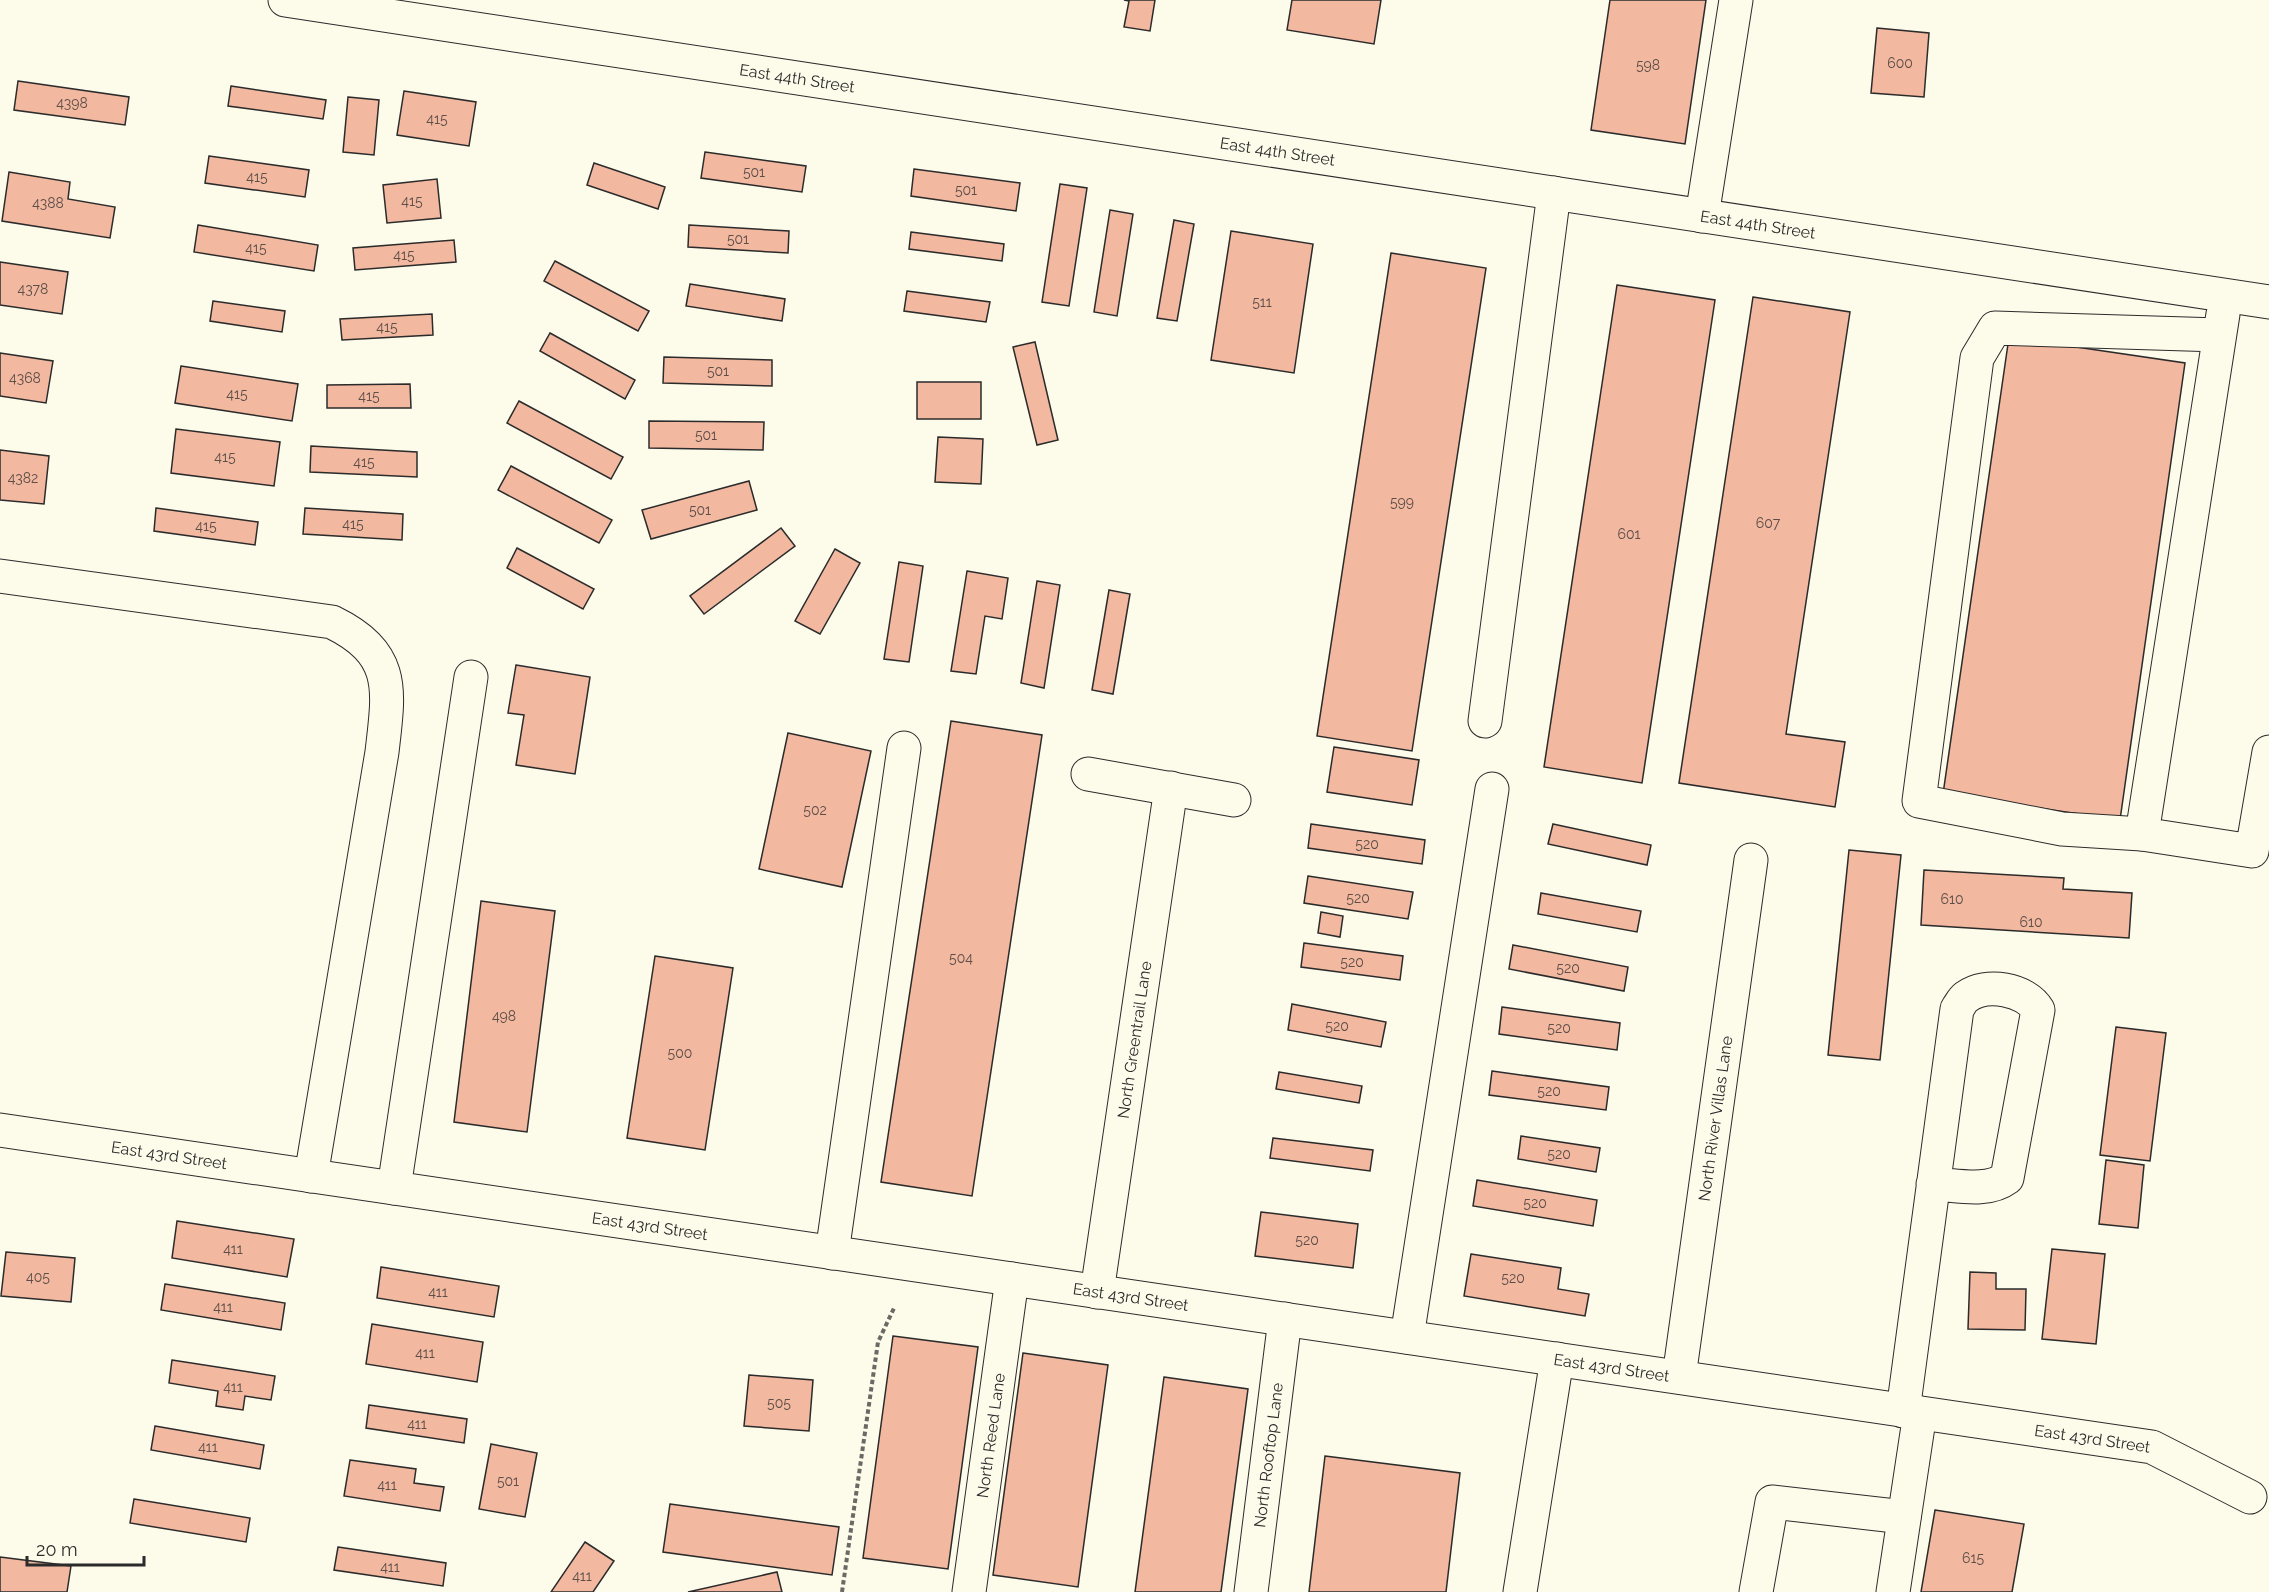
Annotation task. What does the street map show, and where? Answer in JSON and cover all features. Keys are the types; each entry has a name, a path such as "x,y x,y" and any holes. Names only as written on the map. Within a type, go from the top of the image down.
{"street":[{"name":"East 44th Street","path":"285,0 2269,302"},
{"path":"1702,216 1736,0"},
{"path":"1485,722 1554,194"},
{"path":"2142,834 2226,296"},
{"path":"2219,336 1995,328 1977,358 1919,801 2062,829 2142,834 2252,851 2269,752"},
{"path":"0,576 332,622 353,633 374,654 386,679 387,703 382,752 311,1176"},
{"path":"394,1188 471,677"},
{"path":"832,1253 904,748"},
{"path":"1088,774 1234,800"},
{"name":"North Greentrail Lane","path":"1097,1292 1171,788"},
{"path":"1407,1337 1492,789"},
{"name":"North River Villas Lane","path":"1679,1377 1751,860"},
{"path":"1893,1592 1904,1517 1933,1184 1957,1009 1964,998 1977,991 1994,989 2021,994 2032,1001 2038,1010 2007,1178 1987,1187 1933,1184"},
{"name":"East 43rd Street","path":"0,1130 2152,1447 2250,1497"},
{"name":"North Reed Lane","path":"969,1592 1012,1279"},
{"name":"North Rooftop Lane","path":"1251,1592 1285,1319"},
{"path":"1520,1592 1557,1359"},
{"path":"1756,1592 1772,1502 1904,1517"}],"path":[{"path":"842,1592 878,1342 895,1306"}],"building":[{"path":"1124,0 1155,0 1150,31 1124,27 1129,1"},
{"path":"1292,0 1381,0 1374,44 1287,30"},
{"path":"1610,0 1706,0 1685,144 1591,130"},
{"path":"1877,28 1929,33 1924,97 1871,93"},
{"path":"18,81 129,97 125,125 14,110"},
{"path":"231,86 326,100 323,119 228,106"},
{"path":"404,91 476,102 469,146 397,135"},
{"path":"348,97 379,100 374,155 343,152"},
{"path":"705,152 806,166 802,192 701,178"},
{"path":"209,156 309,170 305,197 205,183"},
{"path":"594,163 665,187 658,209 587,185"},
{"path":"914,169 1020,183 1016,211 911,196"},
{"path":"9,172 70,182 68,199 115,207 110,238 2,221"},
{"path":"437,179 441,218 387,223 383,185"},
{"path":"1060,184 1087,188 1069,306 1042,302"},
{"path":"1110,210 1133,214 1117,316 1094,312"},
{"path":"1174,220 1194,224 1177,321 1157,318"},
{"path":"198,225 318,245 314,271 194,252"},
{"path":"689,225 789,231 788,253 688,247"},
{"path":"1231,231 1313,244 1294,373 1211,360"},
{"path":"911,232 1004,244 1002,261 909,249"},
{"path":"454,240 456,262 355,270 353,248"},
{"path":"1391,253 1486,268 1412,751 1317,736"},
{"path":"555,261 649,311 638,331 544,281"},
{"path":"0,262 68,272 62,314 0,305"},
{"path":"690,284 785,299 782,321 686,306"},
{"path":"1617,285 1715,300 1642,783 1544,767"},
{"path":"907,291 990,302 986,322 904,311"},
{"path":"1753,297 1850,312 1786,734 1845,742 1835,807 1679,783"},
{"path":"213,301 285,311 282,332 210,321"},
{"path":"432,314 433,335 342,340 340,319"},
{"path":"550,333 635,380 625,399 540,351"},
{"path":"2009,337 2185,363 2120,820 1943,794"},
{"path":"1035,342 1058,440 1037,445 1013,347"},
{"path":"0,353 53,361 46,403 0,396"},
{"path":"664,357 772,360 772,386 663,383"},
{"path":"181,366 298,384 292,421 175,403"},
{"path":"917,382 981,382 981,419 917,419"},
{"path":"410,384 411,408 327,408 327,385"},
{"path":"519,401 623,457 611,479 507,423"},
{"path":"649,421 764,422 763,450 649,448"},
{"path":"176,429 280,442 274,486 171,473"},
{"path":"938,437 983,439 981,484 935,482"},
{"path":"311,446 417,452 417,477 310,472"},
{"path":"0,450 49,456 44,504 0,500"},
{"path":"511,466 612,520 599,543 498,490"},
{"path":"749,481 757,510 651,539 642,510"},
{"path":"156,508 258,522 255,545 154,531"},
{"path":"305,508 403,514 402,540 303,534"},
{"path":"781,528 795,546 704,614 690,596"},
{"path":"517,548 594,589 583,609 507,568"},
{"path":"835,549 860,563 820,634 795,621"},
{"path":"899,562 923,566 909,662 884,659"},
{"path":"967,571 1008,578 1002,619 985,616 976,674 951,671"},
{"path":"1037,581 1060,585 1044,688 1021,683"},
{"path":"1109,590 1130,594 1113,694 1092,690"},
{"path":"516,665 590,677 575,774 516,765 524,715 508,713"},
{"path":"951,721 1042,735 972,1196 881,1182"},
{"path":"788,733 871,751 842,887 759,869"},
{"path":"1334,747 1419,760 1412,805 1327,792"},
{"path":"1311,824 1425,840 1422,864 1308,848"},
{"path":"1553,824 1651,845 1647,865 1548,844"},
{"path":"1849,850 1901,855 1880,1060 1828,1055"},
{"path":"1924,870 2064,878 2063,889 2132,893 2129,938 1921,925"},
{"path":"1308,876 1413,892 1408,919 1304,903"},
{"path":"1541,893 1641,911 1637,932 1538,914"},
{"path":"481,901 555,911 527,1132 454,1122"},
{"path":"1321,912 1343,916 1340,937 1318,933"},
{"path":"1304,943 1403,956 1400,980 1301,967"},
{"path":"1513,945 1628,967 1624,991 1509,969"},
{"path":"655,956 733,968 705,1150 627,1138"},
{"path":"1292,1004 1386,1022 1381,1047 1288,1030"},
{"path":"1502,1007 1620,1023 1617,1050 1499,1034"},
{"path":"2116,1027 2166,1033 2150,1161 2100,1155"},
{"path":"1492,1071 1609,1087 1606,1110 1489,1095"},
{"path":"1279,1072 1362,1086 1359,1103 1276,1089"},
{"path":"1521,1136 1600,1148 1596,1172 1518,1159"},
{"path":"1273,1138 1373,1150 1370,1171 1270,1158"},
{"path":"2106,1160 2144,1165 2138,1228 2099,1224"},
{"path":"1477,1180 1597,1200 1593,1226 1473,1206"},
{"path":"1261,1212 1358,1224 1353,1268 1255,1256"},
{"path":"177,1221 294,1239 287,1277 172,1258"},
{"path":"2052,1249 2105,1254 2096,1344 2042,1339"},
{"path":"6,1252 75,1258 71,1302 1,1296"},
{"path":"1471,1254 1561,1268 1558,1289 1589,1294 1585,1316 1464,1296"},
{"path":"381,1267 499,1286 494,1317 377,1298"},
{"path":"1970,1272 1996,1273 1996,1289 2026,1289 2025,1330 1968,1329"},
{"path":"165,1284 285,1303 281,1330 161,1310"},
{"path":"372,1324 483,1342 477,1382 366,1364"},
{"path":"893,1336 978,1347 948,1569 863,1558"},
{"path":"1023,1353 1108,1365 1078,1587 993,1575"},
{"path":"172,1360 275,1376 271,1400 245,1396 243,1410 216,1406 218,1391 169,1383"},
{"path":"749,1375 813,1380 809,1431 744,1426"},
{"path":"1164,1377 1248,1389 1221,1592 1135,1592"},
{"path":"369,1405 467,1419 464,1443 366,1428"},
{"path":"155,1426 264,1445 260,1469 151,1450"},
{"path":"491,1444 537,1453 525,1517 479,1509"},
{"path":"1325,1456 1460,1473 1446,1592 1309,1592"},
{"path":"350,1460 416,1469 414,1483 444,1487 440,1511 344,1496"},
{"path":"134,1499 250,1518 246,1542 130,1523"},
{"path":"670,1504 839,1527 832,1575 663,1552"},
{"path":"1935,1510 2024,1524 2012,1592 1921,1592"},
{"path":"585,1542 614,1561 593,1592 551,1592"},
{"path":"338,1547 446,1563 443,1586 334,1570"},
{"path":"0,1557 71,1566 67,1592 0,1592"},
{"path":"777,1572 782,1592 688,1592"}]}
